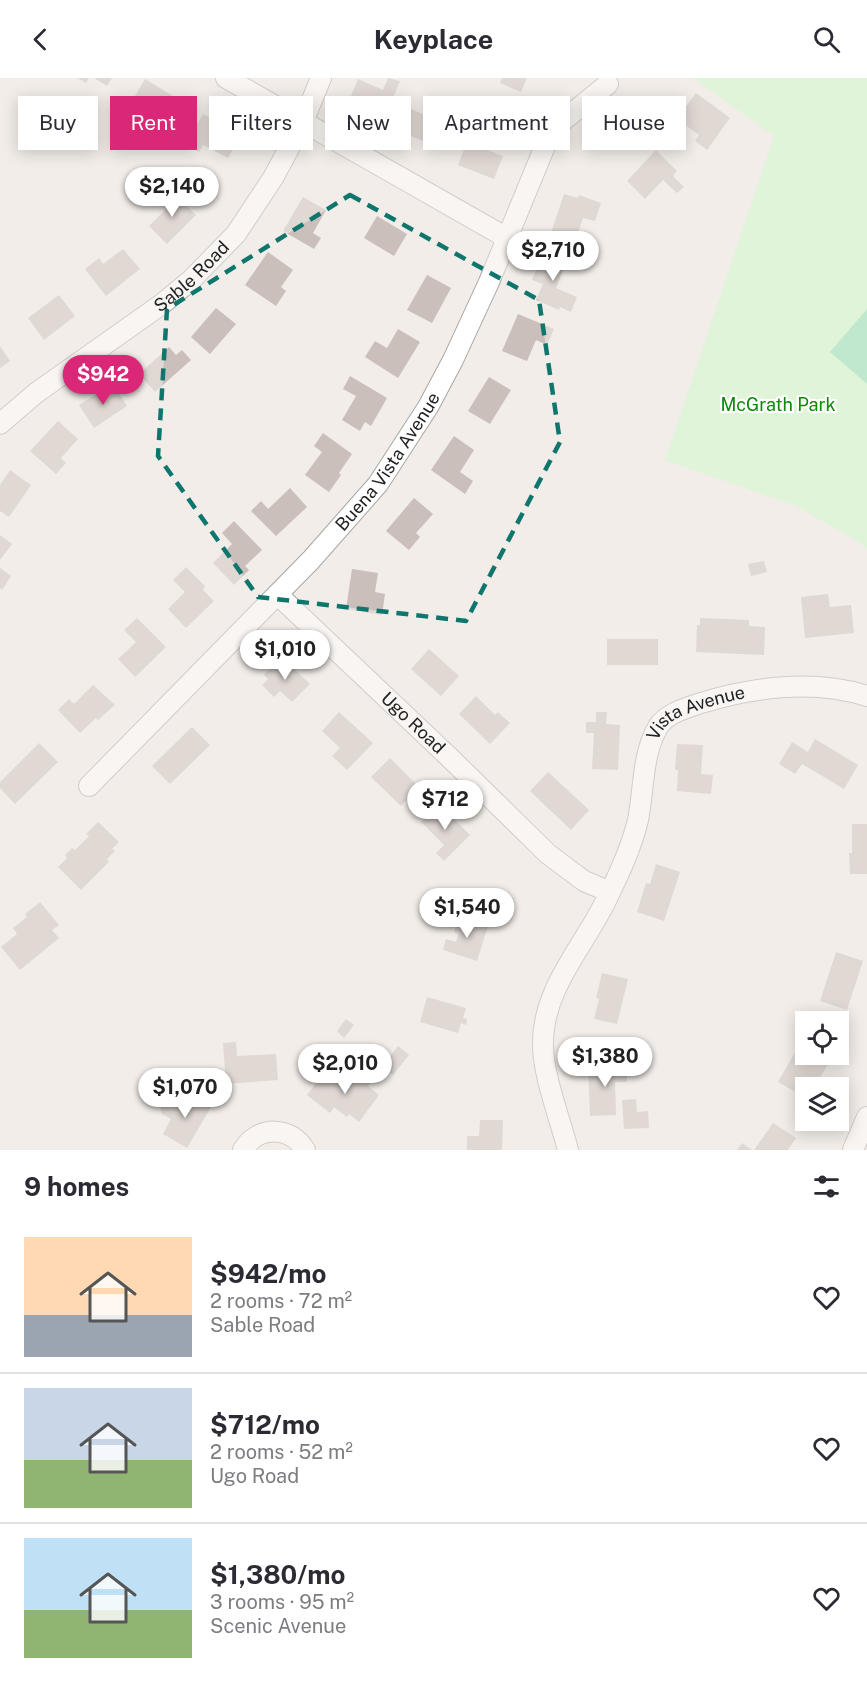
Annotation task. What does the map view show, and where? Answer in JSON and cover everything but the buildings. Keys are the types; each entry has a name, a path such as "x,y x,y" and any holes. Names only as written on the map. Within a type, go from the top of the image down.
{"street":[{"path":"226,78 258,96"},
{"name":"Sable Road","path":"313,98 321,78"},
{"name":"Buena Vista Avenue","path":"89,786 278,595 351,517 378,484 428,407 453,360 550,134 608,84"},
{"path":"313,128 507,238"},
{"name":"Sable Road","path":"0,424 36,393 162,304 191,280 236,234 273,178 288,150"},
{"name":"Ugo Road","path":"278,595 548,854 584,881 610,892"},
{"name":"Vista Avenue","path":"610,892 631,846 651,744 658,727 666,717 733,693 776,689 834,688 867,696"},
{"path":"568,1150 543,1048 545,1019 560,982 604,908 610,892"},
{"path":"853,1150 867,1117"},
{"path":"243,1150 260,1134 276,1131 293,1136 305,1150"}],"highlighted area":[{"path":"350,195 539,300 560,442 466,621 258,597 158,456 167,309"}],"green space":[{"name":"McGrath Park","path":"693,78 867,78 867,549 796,506 665,460 774,136"},
{"path":"867,309 867,384 830,352"}]}
